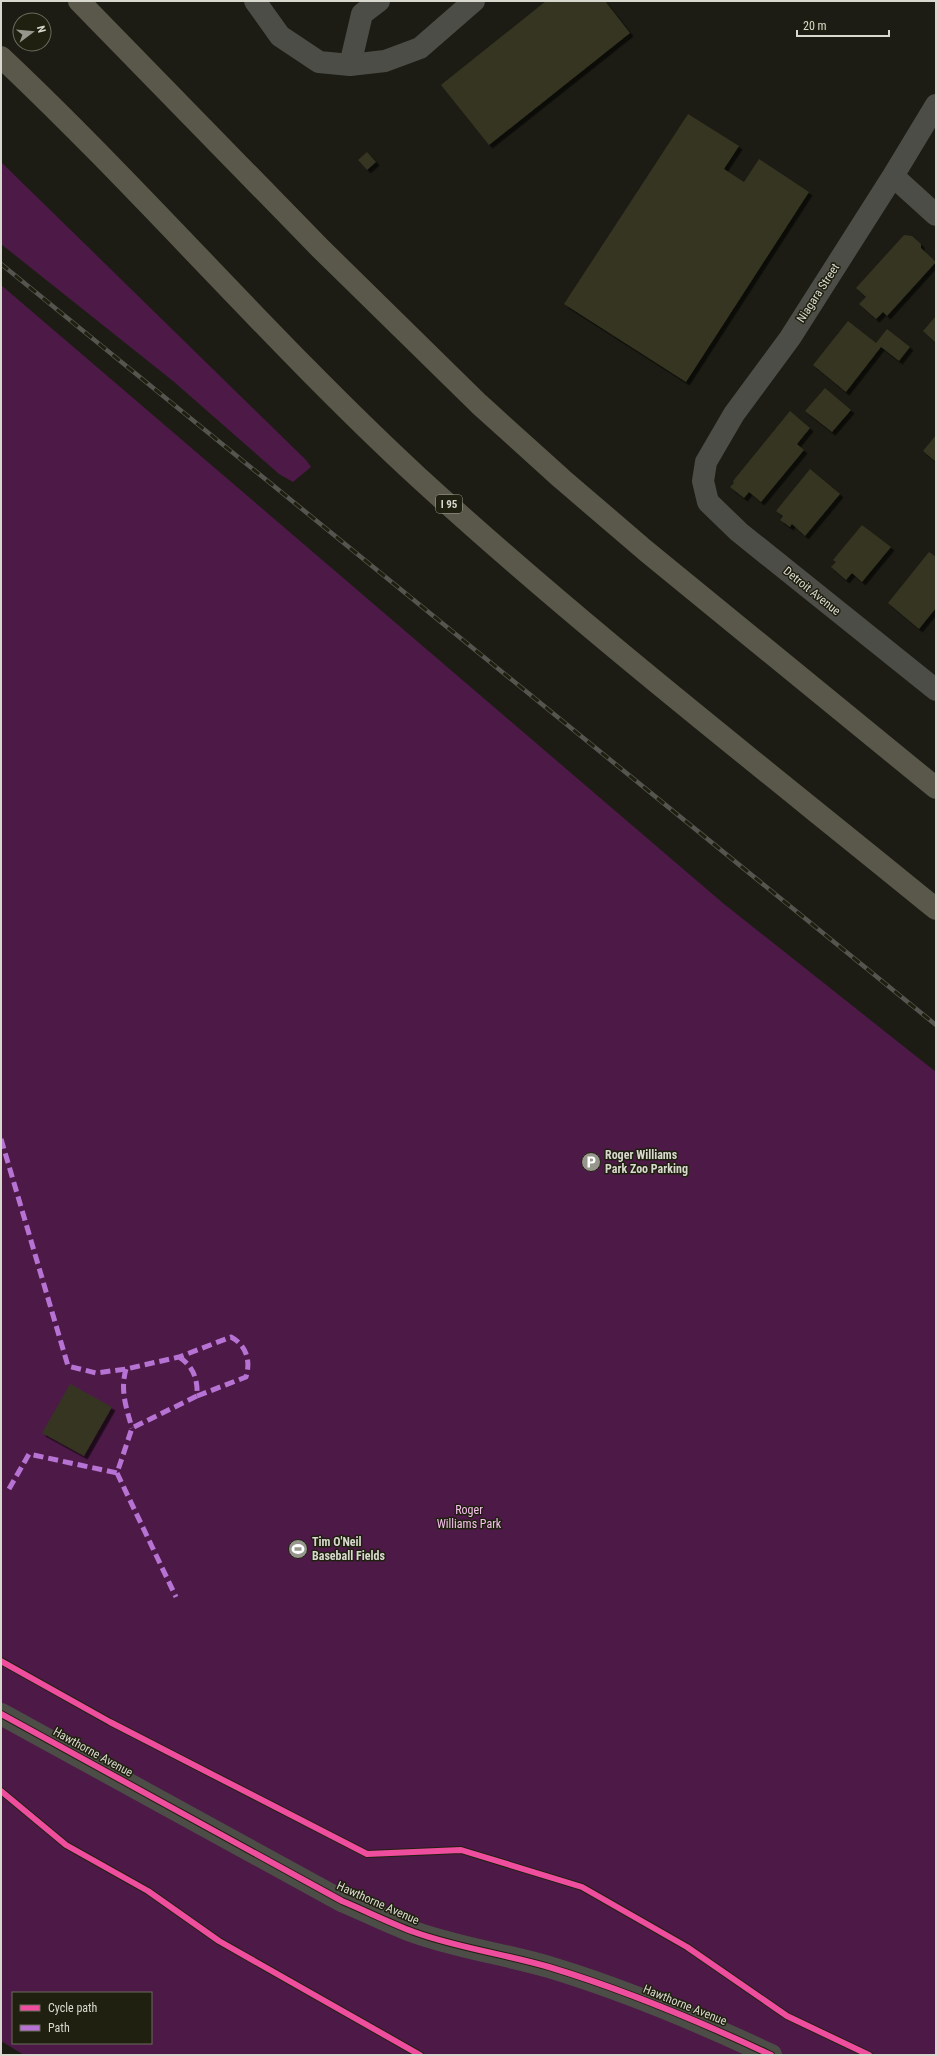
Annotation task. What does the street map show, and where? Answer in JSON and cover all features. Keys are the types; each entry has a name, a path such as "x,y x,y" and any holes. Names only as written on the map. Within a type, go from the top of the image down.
{"highway":[{"path":"79,1 337,265 479,404 562,479 646,551 936,788"},
{"name":"I 95","path":"1,57 106,162 332,395 419,477 503,552 589,625 936,909"}],"street":[{"path":"255,1 280,36 318,62 350,65 385,61 420,48 474,1"},
{"path":"350,65 362,14 380,1"},
{"name":"Niagara Street","path":"703,481 706,462 734,414 790,338 893,176 936,105"},
{"path":"893,176 936,214"},
{"name":"Detroit Avenue","path":"703,481 708,502 740,532 936,690"},
{"name":"Hawthorne Avenue","path":"1,1714 342,1900 376,1916 415,1932 548,1967 598,1983 692,2020 771,2055"}],"green space":[{"path":"1,162 306,460 311,467 293,482 279,474 173,381 1,244"},
{"name":"Roger Williams Park","path":"1,285 724,904 936,1072 936,2055 24,2055 1,2041"}],"building":[{"path":"546,1 605,1 630,33 489,145 441,85"},
{"path":"688,114 739,146 724,169 744,182 759,159 809,192 686,382 564,304"},
{"path":"367,152 376,162 367,170 358,160"},
{"path":"904,235 912,236 921,244 921,248 936,262 887,316 883,312 876,319 859,304 866,297 856,288"},
{"path":"936,316 936,343 923,331"},
{"path":"848,321 876,343 887,329 910,347 899,361 881,347 846,392 813,365"},
{"path":"825,388 851,410 832,432 805,411"},
{"path":"790,411 810,428 797,444 804,450 761,502 749,492 744,498 730,487 734,483 733,481"},
{"path":"936,435 936,462 923,451"},
{"path":"810,469 840,494 805,536 792,524 790,527 780,520 783,516 776,511"},
{"path":"862,525 891,547 862,582 852,573 846,580 831,567 836,562 833,560"},
{"path":"929,552 936,557 936,608 919,629 888,603"},
{"path":"70,1384 112,1407 84,1456 42,1433"}],"railway":[{"path":"1,264 936,1025"}],"marked path":[{"path":"1,1139 68,1366 96,1373 126,1369 179,1357 231,1337 240,1344 246,1354 248,1365 246,1377 197,1396 197,1384 194,1374 188,1364 179,1357"},
{"path":"126,1369 124,1377 124,1391 126,1406 132,1428"},
{"path":"9,1489 29,1454 117,1473 132,1428 197,1396"},
{"path":"117,1473 176,1597"}],"cycle path":[{"path":"1,1661 110,1722 367,1854 461,1850 582,1887 687,1947 787,2016 869,2055"},
{"path":"1,1714 342,1901 431,1938 532,1962 634,1996 717,2030 771,2055"},
{"path":"1,1791 66,1845 148,1891 219,1941 420,2055"}],"place":[{"name":"Roger Williams Park Zoo Parking","path":"591,1162"},
{"name":"Tim O'Neil Baseball Fields","path":"298,1549"}]}
